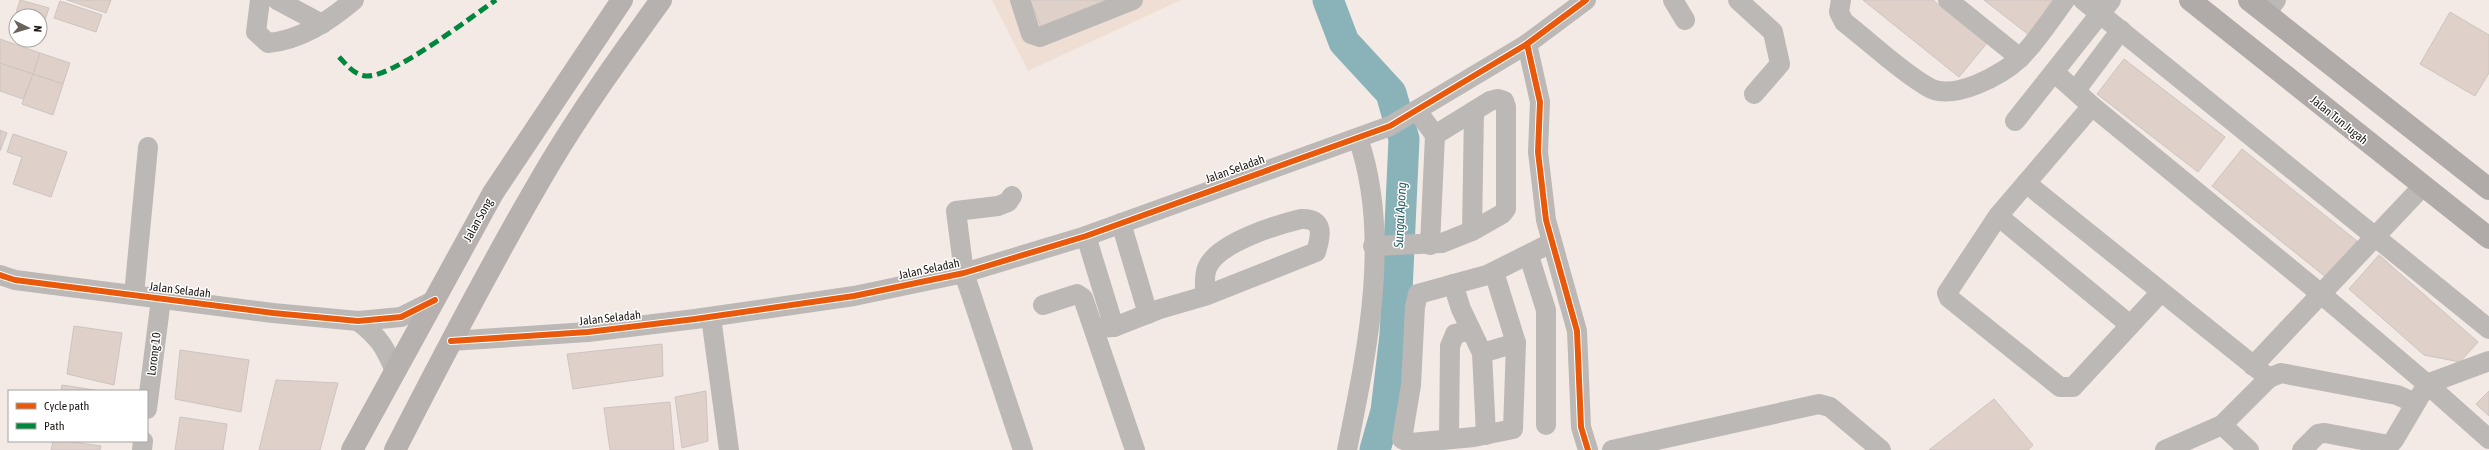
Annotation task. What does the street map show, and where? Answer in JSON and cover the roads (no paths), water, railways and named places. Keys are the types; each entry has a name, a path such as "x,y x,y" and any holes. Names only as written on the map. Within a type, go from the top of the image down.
{"highway":[{"name":"Jalan Tun Jugah","path":"2190,0 2422,187 2489,238"},
{"path":"2249,0 2271,7 2489,189"}],"main road":[{"name":"Jalan Song","path":"352,450 494,193 622,0"},
{"path":"395,450 451,341 550,165 611,70 661,0"}],"street":[{"path":"260,0 256,32 268,43 295,37 322,24 354,0"},
{"path":"277,0 322,24"},
{"path":"1020,0 1031,34 1040,37 1133,0"},
{"name":"Jalan Seladah","path":"451,341 588,332 711,317 854,296 964,273 1086,236 1358,138 1404,118 1527,44 1586,0"},
{"path":"1673,0 1685,20"},
{"path":"1738,0 1773,32 1779,58 1780,64 1754,94"},
{"path":"1841,0 1839,12 1844,22 1930,88 1950,91 1966,88 1996,76 2020,58 2065,0"},
{"path":"1948,0 2020,58"},
{"path":"2083,0 2106,7 2121,30 2489,329"},
{"path":"2015,120 2106,7"},
{"path":"2076,90 2121,30"},
{"path":"1527,44 1540,102 1538,152 1541,189 1551,243 1577,331 1581,427 1588,450"},
{"path":"2054,72 2076,90 2092,106 2321,294 2489,439"},
{"path":"1374,246 1421,245 1457,239 1502,214 1507,202 1506,107 1504,101 1498,99 1490,100 1435,135"},
{"path":"2092,106 1998,216 1948,288 1949,298 2060,387 2073,386 2161,292"},
{"path":"1472,231 1474,111"},
{"path":"1404,118 1435,135"},
{"path":"1421,245 1435,135"},
{"path":"1347,450 1368,345 1374,246 1367,164 1358,138"},
{"path":"134,296 148,147"},
{"path":"2026,183 2269,378"},
{"path":"2253,366 2422,187"},
{"path":"1012,196 1008,202 998,206 956,211 964,273 1023,450"},
{"path":"1998,216 2130,325"},
{"path":"1094,328 1114,326 1205,296 1316,252 1322,235 1318,224 1310,218 1301,219 1234,243 1217,255 1206,268 1205,296"},
{"path":"1121,223 1148,314"},
{"path":"1086,236 1114,326"},
{"path":"1494,272 1516,343 1516,389 1513,429 1486,435 1411,443 1402,439 1411,385 1415,307 1418,294 1494,272 1529,256 1551,243"},
{"path":"1529,256 1546,310 1546,425"},
{"name":"Jalan Seladah","path":"0,275 15,280 134,296 358,321 401,317 435,300"},
{"path":"1453,284 1471,330 1482,353 1486,435"},
{"path":"1043,305 1080,295 1094,328 1135,450"},
{"name":"Lorong 10","path":"148,401 161,299"},
{"path":"711,317 729,450"},
{"path":"358,321 372,332 385,346 395,371"},
{"path":"1449,439 1450,346 1455,334 1471,330"},
{"path":"1482,353 1516,343"},
{"path":"2302,450 2318,434 2324,433 2389,445 2394,440 2427,384 2489,361"},
{"path":"2165,450 2222,425 2269,378 2281,373 2397,396 2415,403"},
{"path":"1516,389 1547,386"},
{"path":"1612,450 1819,404 1830,407 1881,450"},
{"path":"2222,425 2249,450"}],"waterway":[{"name":"Sungai Apong","path":"1328,0 1344,42 1391,93 1404,139 1395,335 1386,411 1375,450"}]}
